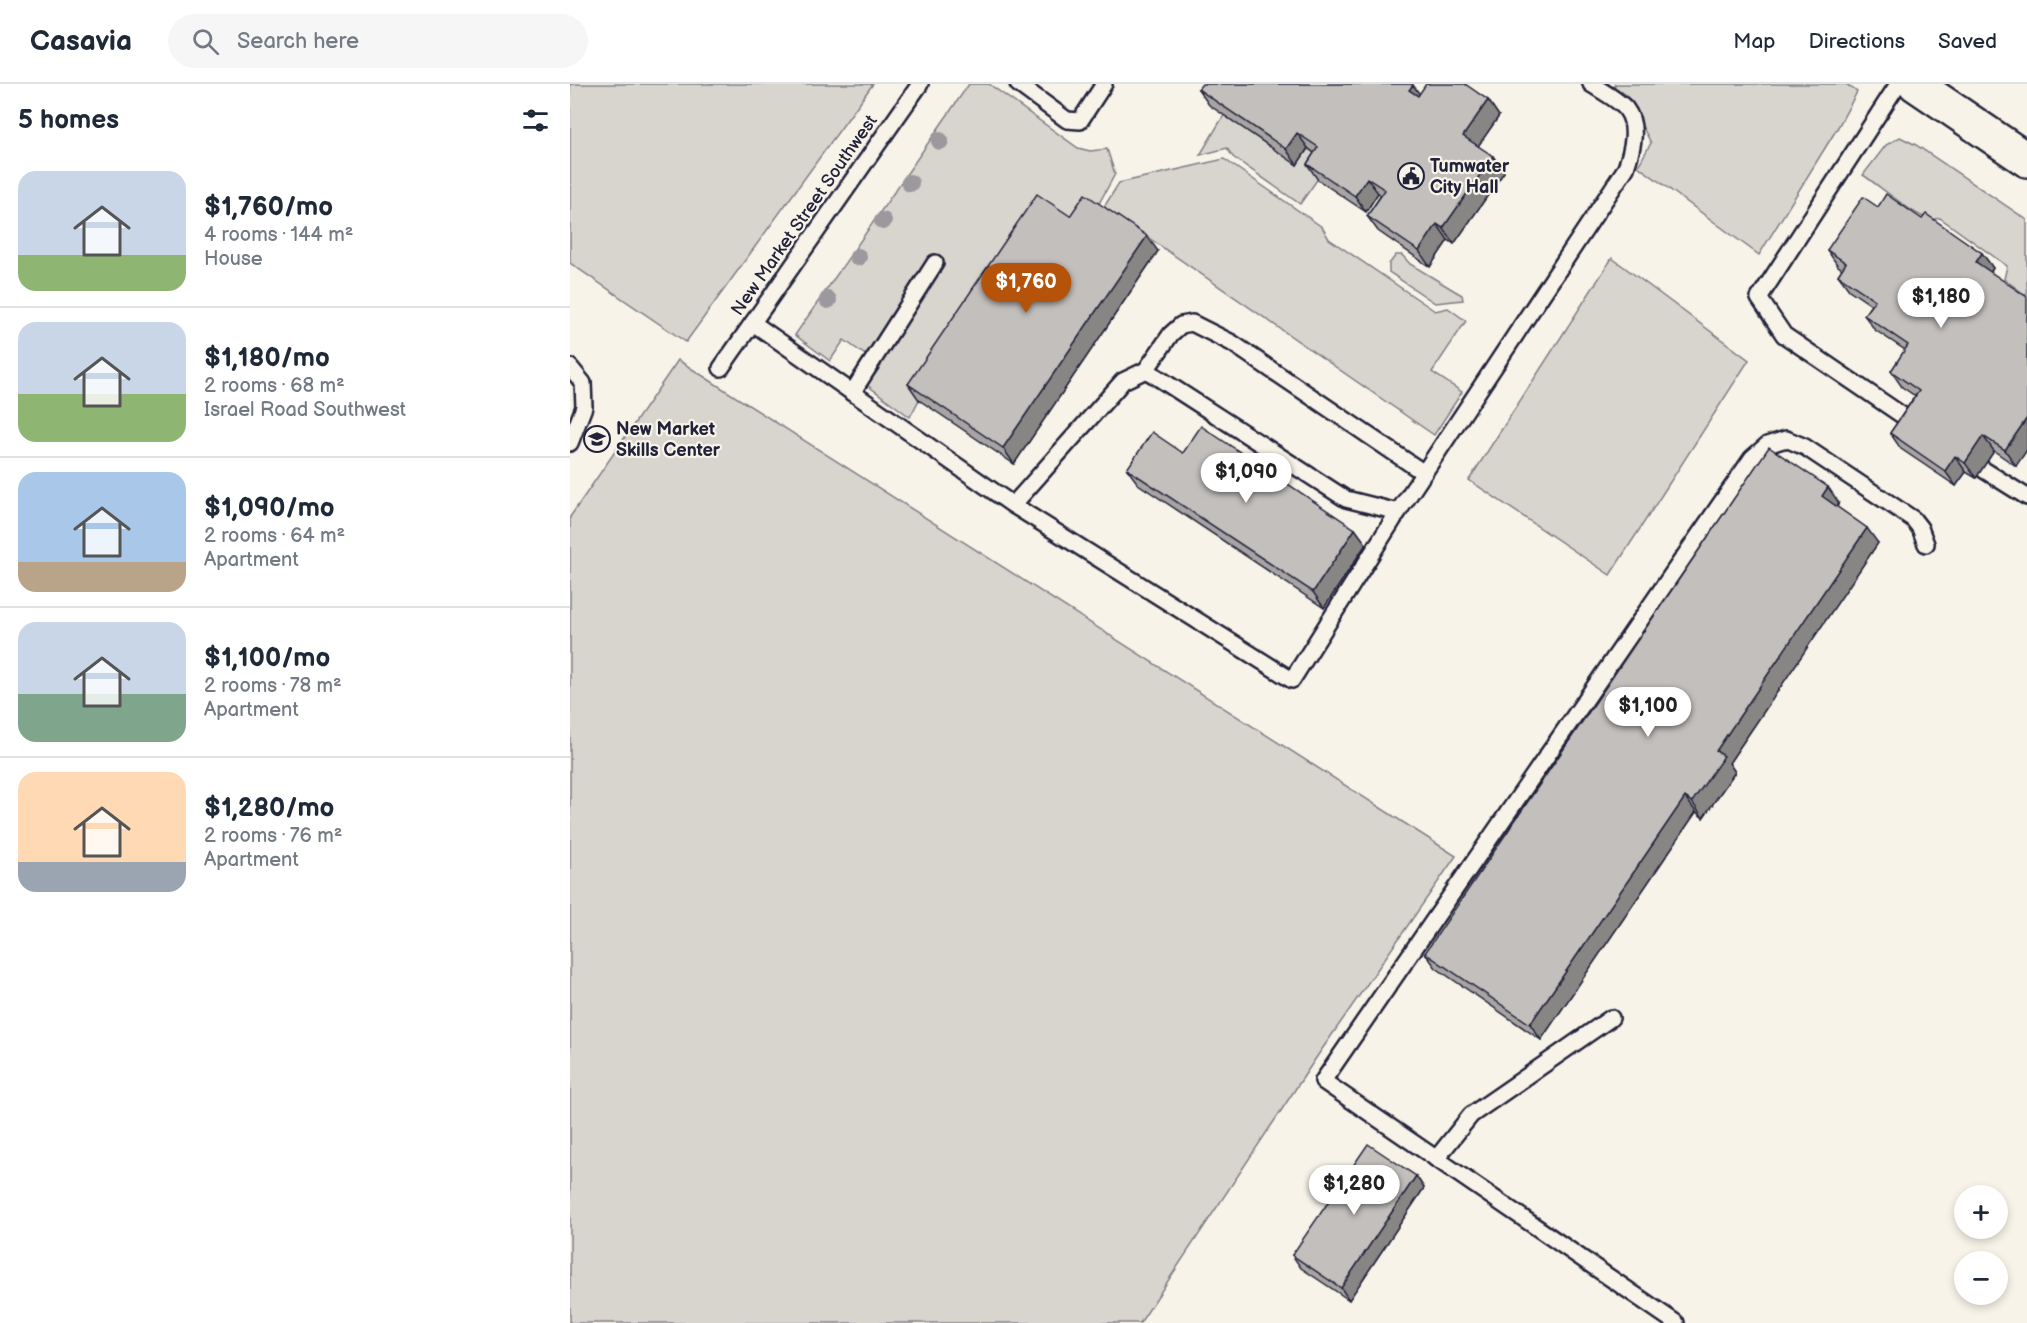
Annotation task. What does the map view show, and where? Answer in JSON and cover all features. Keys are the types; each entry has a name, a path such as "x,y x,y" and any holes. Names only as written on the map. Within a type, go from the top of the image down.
{"street":[{"path":"1932,89 2027,160"}],"lane":[{"name":"New Market Street Southwest","path":"721,368 920,84"},
{"path":"1018,84 1067,120 1080,121 1104,84"},
{"path":"753,322 1013,505 1292,680 1398,512 1626,168 1632,152 1634,130 1626,108 1591,84"},
{"path":"1898,84 1759,298 1784,335 1912,422"},
{"path":"852,393 935,263"},
{"path":"1013,505 1123,381 1146,370 1171,334 1181,325 1192,323 1232,343 1424,473"},
{"path":"570,367 583,383 584,406 570,443"},
{"path":"1146,370 1346,499 1398,512"},
{"path":"1676,1323 1323,1081 1752,458 1767,445 1786,439 1804,447 1913,519 1920,528 1926,544"},
{"path":"1984,470 2027,497"},
{"path":"1437,1159 1471,1115 1611,1018"}],"shaded area":[{"path":"570,84 873,84 686,342 570,263"},
{"path":"969,84 989,84 1078,148 1090,151 1107,149 1115,174 1096,209 919,400 910,417 867,385 881,366 844,340 830,361 795,335"},
{"path":"1615,84 1846,84 1857,92 1759,255 1638,166 1651,143 1626,95 1614,86"},
{"path":"1224,115 1297,164 1308,149 1329,163 1300,204 1233,157 1227,148 1200,155"},
{"path":"1900,137 1916,145 2027,220 2027,296 2004,279 2007,266 1940,218 1930,219 1916,213 1863,175 1886,145"},
{"path":"1224,159 1322,227 1329,239 1435,311 1448,308 1466,321 1432,372 1462,392 1434,435 1104,207 1119,183"},
{"path":"1396,255 1402,255 1410,264 1462,295 1463,300 1435,303 1389,272 1389,264"},
{"path":"1612,258 1749,360 1610,575 1469,480"},
{"path":"678,360 1456,856 1318,1055 1140,1323 570,1323 570,517"}],"building":[{"name":"Tumwater City Hall","path":"1202,84 1412,84 1409,90 1418,96 1426,84 1465,84 1488,100 1463,136 1493,156 1443,228 1437,224 1419,251 1367,216 1385,190 1367,178 1355,196 1307,164 1318,147 1297,133 1286,149 1198,89"},
{"path":"1037,194 1070,216 1085,194 1147,236 1003,448 908,384"},
{"path":"1886,194 1922,219 1926,214 1982,253 1976,262 2027,297 2027,418 2005,450 1983,436 1965,463 1955,456 1945,471 1890,433 1919,391 1891,371 1908,345 1864,315 1875,300 1838,275 1846,263 1827,250 1863,197 1878,207"},
{"path":"1201,426 1355,529 1313,592 1127,469 1152,432 1183,453"},
{"path":"1769,447 1828,487 1822,496 1867,528 1716,751 1724,756 1692,802 1685,797 1530,1024 1425,953"},
{"path":"1368,1144 1416,1176 1341,1288 1292,1255"}],"place":[{"name":"Tumwater City Hall","path":"1411,176"},
{"name":"New Market Skills Center","path":"597,439"}]}
